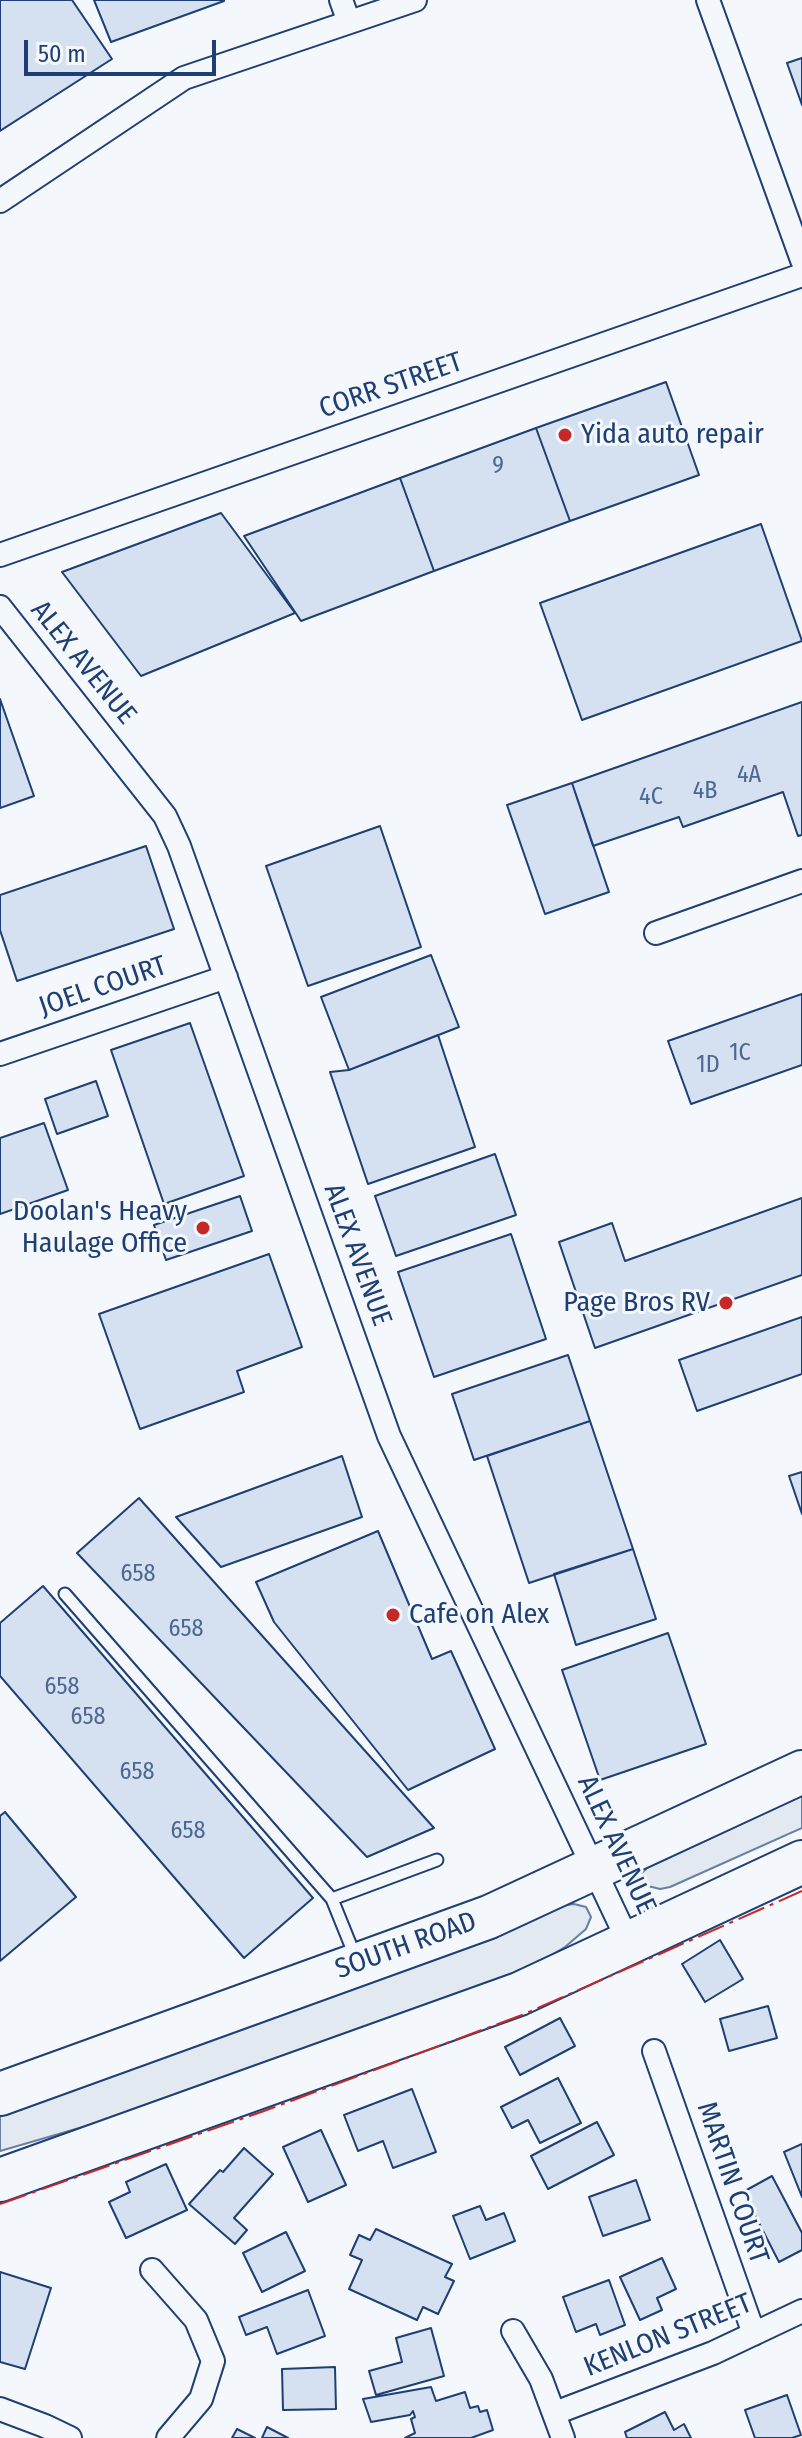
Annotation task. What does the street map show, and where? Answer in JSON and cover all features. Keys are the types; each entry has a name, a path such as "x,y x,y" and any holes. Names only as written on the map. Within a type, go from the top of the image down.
{"highway":[{"name":"SOUTH ROAD","path":"0,2094 489,1917 802,1772"},
{"path":"0,2180 519,1994 630,1945 802,1862"}],"street":[{"path":"341,0 349,22"},
{"path":"0,201 184,78 415,0"},
{"path":"708,0 802,260"},
{"name":"CORR STREET","path":"0,555 802,275"},
{"name":"ALEX AVENUE","path":"0,607 165,816 179,846 389,1436 630,1945"},
{"path":"656,933 802,881"},
{"name":"JOEL COURT","path":"0,1054 226,977"},
{"name":"MARTIN COURT","path":"654,2051 754,2334"},
{"path":"152,2270 196,2320 213,2361 201,2399 168,2438"},
{"name":"KENLON STREET","path":"555,2413 713,2353 802,2311"},
{"path":"513,2331 533,2361 563,2438"},
{"path":"0,2409 70,2438"}],"lane":[{"path":"65,1594 332,1899 358,1964"},
{"path":"332,1899 437,1860"}],"shaded area":[{"path":"802,1796 802,1828 670,1887 660,1889 644,1885 641,1881 640,1875 647,1868"},
{"path":"574,1904 586,1907 591,1917 586,1929 565,1947 530,1968 343,2039 100,2122 0,2151 0,2116 560,1906"}],"building":[{"path":"0,0 72,0 112,59 0,131"},
{"path":"94,0 224,0 224,1 111,42"},
{"path":"802,58 802,105 787,63"},
{"path":"666,382 699,475 570,521 536,428"},
{"path":"536,428 570,521 434,571 400,478"},
{"path":"400,478 434,571 301,621 244,536"},
{"path":"221,513 295,613 141,676 62,572"},
{"path":"761,524 802,641 582,720 540,603"},
{"path":"0,699 34,796 0,808"},
{"path":"802,702 802,835 798,836 783,792 683,827 679,817 593,846 572,783"},
{"path":"572,783 609,892 545,914 507,805"},
{"path":"380,826 421,947 308,986 266,866"},
{"path":"146,846 174,929 17,981 0,930 0,895"},
{"path":"431,955 459,1027 349,1070 321,997"},
{"path":"802,994 802,1065 691,1104 668,1041"},
{"path":"190,1023 244,1176 164,1204 111,1050"},
{"path":"438,1035 475,1147 368,1184 330,1072 349,1070"},
{"path":"96,1081 108,1116 57,1134 45,1099"},
{"path":"44,1123 68,1190 0,1214 0,1138"},
{"path":"495,1154 516,1215 396,1256 375,1196"},
{"name":"Doolan's Heavy Haulage Office","path":"240,1196 252,1231 166,1260 154,1225"},
{"path":"802,1198 802,1275 595,1348 559,1242 612,1223 625,1261"},
{"path":"511,1234 546,1339 434,1377 398,1272"},
{"path":"269,1254 302,1347 237,1371 244,1392 140,1429 99,1314"},
{"path":"802,1317 802,1374 697,1411 679,1360"},
{"path":"568,1355 590,1421 474,1460 452,1394"},
{"path":"590,1421 633,1549 529,1583 487,1456"},
{"path":"342,1456 362,1517 221,1567 176,1517"},
{"path":"802,1472 802,1514 789,1476"},
{"path":"139,1498 434,1828 367,1857 77,1553"},
{"path":"378,1531 432,1659 451,1651 495,1749 408,1790 274,1622 256,1582"},
{"path":"633,1549 656,1619 576,1645 554,1574"},
{"path":"43,1586 313,1898 244,1958 0,1676 0,1623"},
{"path":"668,1633 706,1744 600,1780 562,1670"},
{"path":"5,1812 76,1897 0,1961 0,1816"},
{"path":"720,1940 743,1979 705,2002 682,1964"},
{"path":"768,2006 777,2038 729,2051 720,2019"},
{"path":"560,2018 575,2046 520,2075 505,2047"},
{"path":"558,2078 581,2123 540,2143 528,2120 512,2128 501,2107"},
{"path":"412,2089 436,2152 393,2168 383,2141 358,2151 344,2115"},
{"path":"597,2122 614,2155 548,2189 531,2156"},
{"path":"321,2130 346,2185 308,2202 283,2147"},
{"path":"802,2144 802,2197 784,2152"},
{"path":"244,2148 273,2174 234,2218 247,2230 235,2244 189,2204"},
{"path":"166,2164 187,2210 126,2238 109,2202 130,2192 126,2182"},
{"path":"772,2176 802,2233 802,2250 779,2262 743,2192"},
{"path":"636,2180 650,2220 603,2236 589,2197"},
{"path":"480,2206 486,2220 504,2213 515,2241 470,2259 453,2216"},
{"path":"376,2229 452,2264 445,2277 454,2281 438,2314 423,2307 417,2320 349,2289 362,2260 350,2255 359,2235 370,2240"},
{"path":"286,2232 305,2271 262,2292 243,2253"},
{"path":"662,2258 676,2289 657,2298 662,2310 640,2320 620,2277"},
{"path":"0,2272 51,2288 25,2369 0,2362"},
{"path":"609,2280 625,2325 600,2335 596,2324 576,2332 563,2297"},
{"path":"308,2290 325,2336 277,2354 267,2327 246,2335 239,2317"},
{"path":"431,2328 444,2376 376,2395 369,2371 402,2362 396,2338"},
{"path":"335,2367 336,2409 283,2410 282,2369"},
{"path":"431,2387 436,2401 465,2392 470,2408 478,2406 480,2412 487,2410 493,2430 471,2438 405,2438 415,2433 411,2419 415,2417 413,2411 410,2415 371,2422 363,2399"},
{"path":"787,2395 801,2435 792,2438 755,2438 745,2410"},
{"path":"665,2412 674,2430 684,2424 691,2438 627,2438 625,2432"},
{"path":"267,2427 288,2438 262,2438"},
{"path":"237,2429 255,2438 232,2438"}],"power":[{"path":"0,2204 264,2111 522,2015 802,1891"}],"place":[{"name":"Yida auto repair","path":"565,435"},
{"name":"Doolan's Heavy Haulage Office","path":"203,1228"},
{"name":"Page Bros RV","path":"726,1303"},
{"name":"Cafe on Alex","path":"393,1615"}]}
